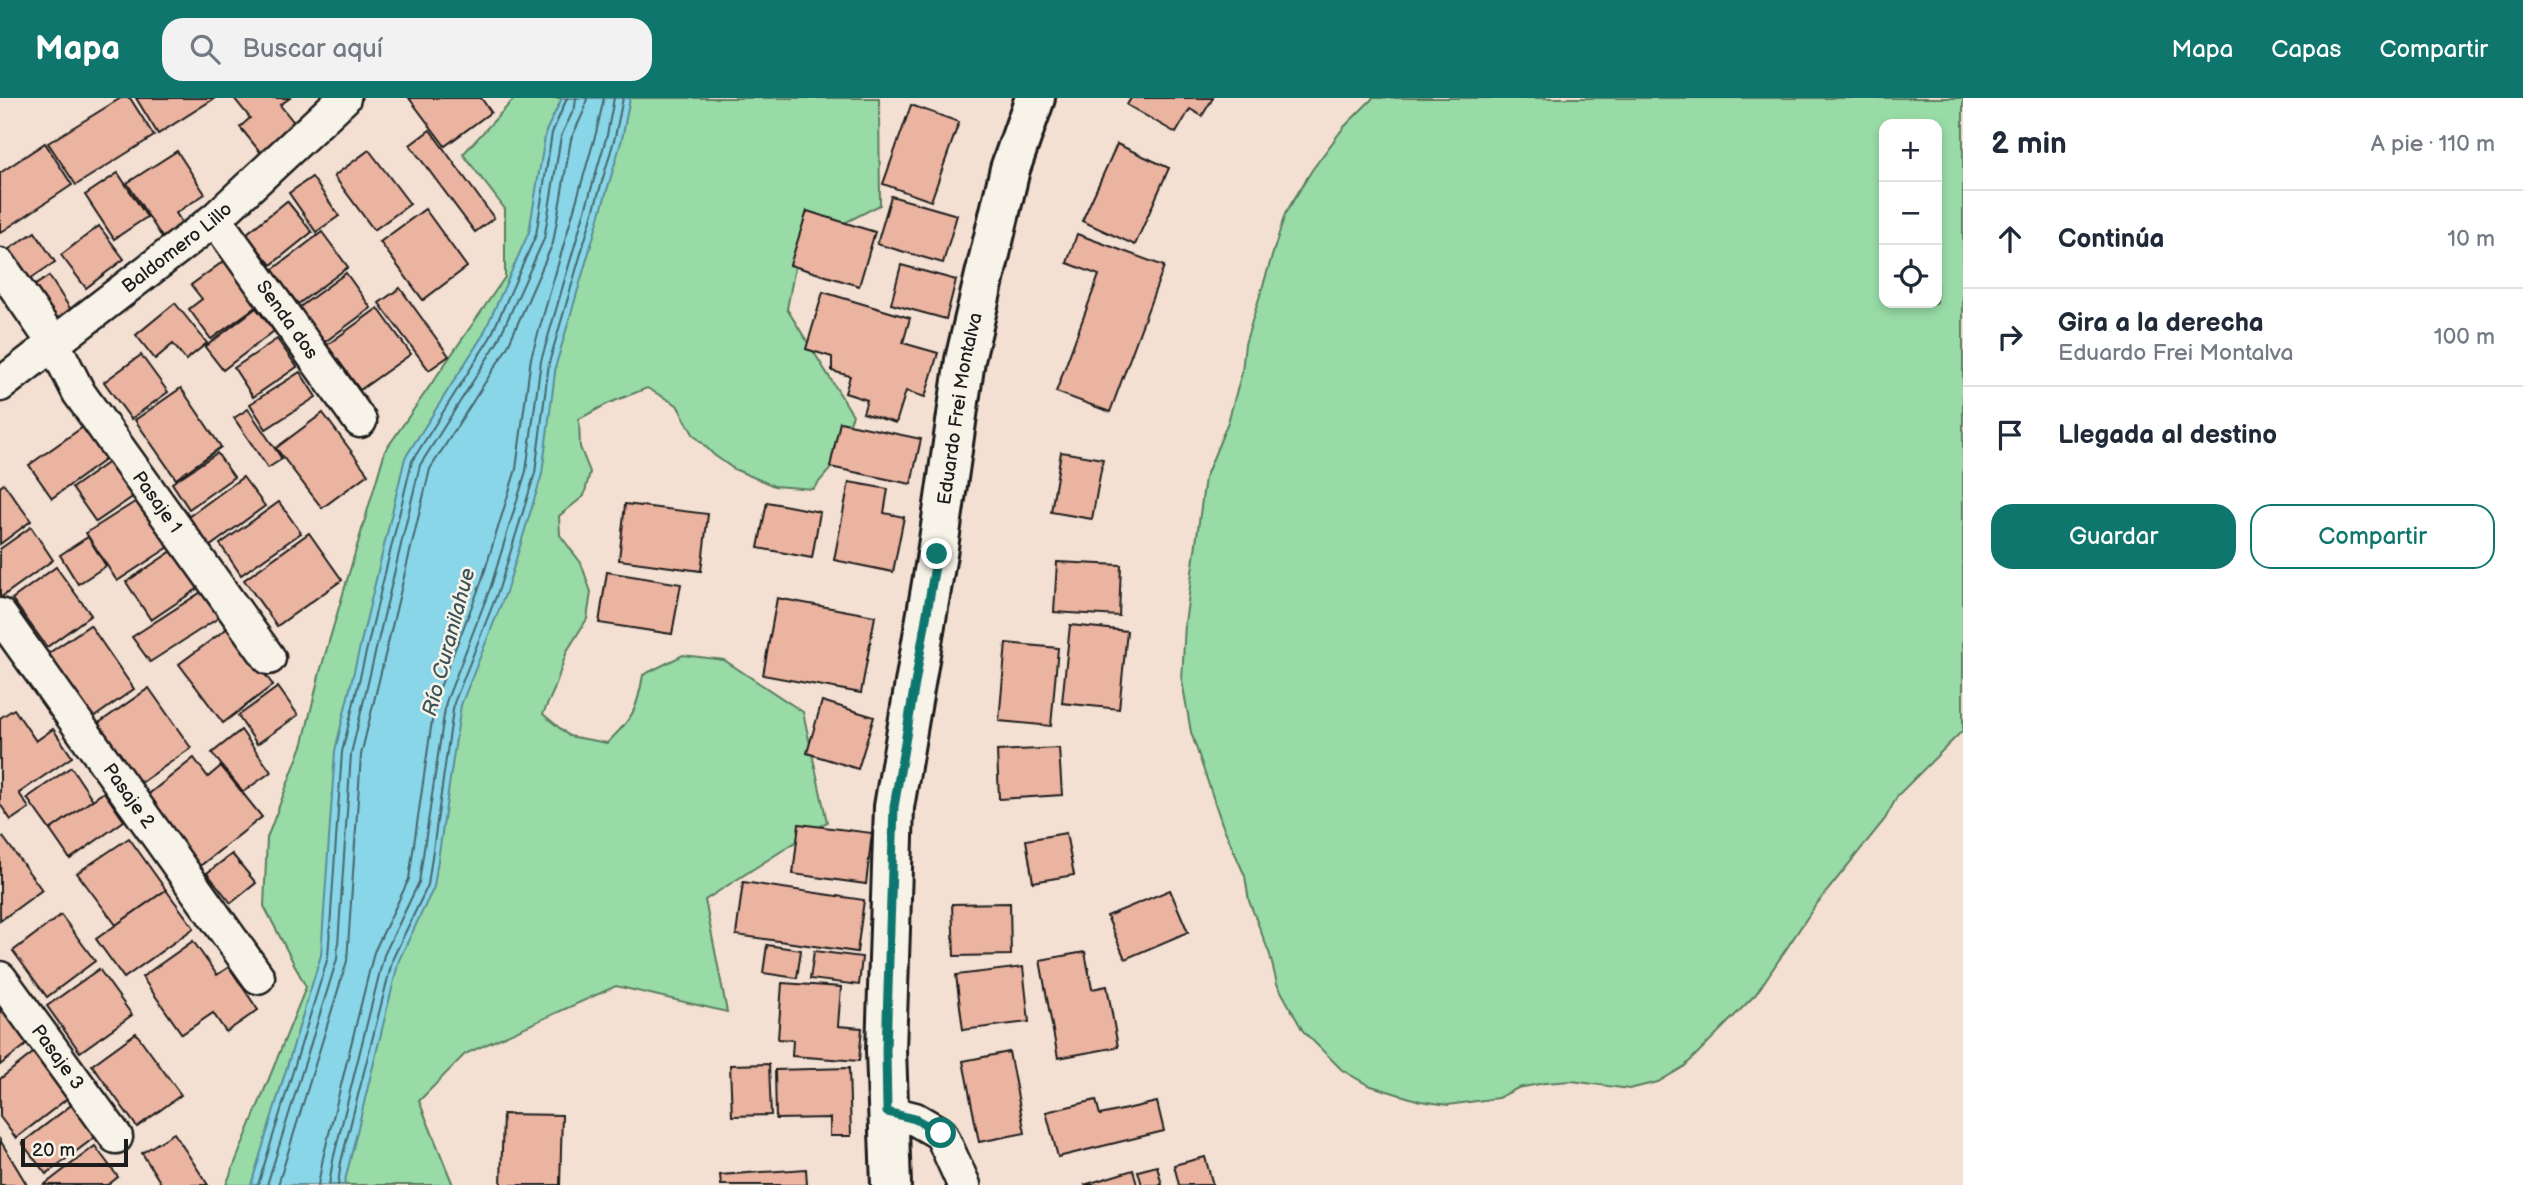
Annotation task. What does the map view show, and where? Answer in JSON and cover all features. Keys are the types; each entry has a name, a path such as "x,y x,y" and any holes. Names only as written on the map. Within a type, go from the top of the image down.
{"main road":[{"name":"Eduardo Frei Montalva","path":"891,1185 886,1050 894,807 937,554 965,360 1010,169 1035,98"}],"street":[{"name":"Baldomero Lillo","path":"0,385 215,219 344,98"},
{"name":"Senda dos","path":"215,219 360,421"},
{"name":"Pasaje 1","path":"0,265 53,342 79,393 269,658"},
{"name":"Pasaje 2","path":"0,615 258,976"},
{"name":"Pasaje 3","path":"0,978 116,1137"},
{"path":"887,1112 915,1119 941,1133 964,1185"}],"green space":[{"path":"515,98 879,98 880,205 799,246 787,309 853,415 832,467 813,489 774,486 734,469 714,455 693,434 677,405 647,388 579,419 580,447 590,472 584,496 559,516 560,535 581,563 591,592 587,619 567,651 543,714 569,736 607,743 632,713 643,675 683,655 724,660 803,712 827,822 705,900 727,1012 616,986 465,1054 419,1101 453,1185 226,1185 306,987 264,906 267,838 303,743 320,672 385,451 505,277 505,209 463,154"},
{"path":"1373,98 1963,98 1963,730 1898,795 1885,819 1815,906 1756,994 1685,1066 1658,1082 1629,1089 1572,1081 1545,1083 1518,1088 1498,1098 1448,1105 1420,1101 1368,1085 1342,1070 1303,1031 1277,984 1270,955 1249,901 1245,876 1222,824 1191,732 1182,681 1185,623 1205,478 1228,422 1242,372 1245,344 1285,214 1312,170 1344,127"}],"water":[{"name":"Río Curanilahue","path":"562,98 630,98 622,139 556,365 542,474 506,592 461,705 434,887 399,960 344,1185 251,1185 321,955 335,751 405,458 483,335 529,232 546,131"}],"building":[{"path":"121,98 130,98 154,136 76,185 48,143"},
{"path":"136,98 215,98 158,134"},
{"path":"234,98 290,98 280,105 304,135 269,163 240,127 250,118"},
{"path":"409,98 481,98 491,112 445,146"},
{"path":"1131,98 1213,98 1202,116 1190,109 1176,133 1127,105"},
{"path":"911,105 959,122 931,201 883,184"},
{"path":"430,130 494,218 475,232 410,145"},
{"path":"45,143 72,185 0,233 0,173"},
{"path":"1117,144 1169,168 1135,245 1082,221"},
{"path":"369,150 410,204 374,230 334,176"},
{"path":"177,151 205,194 176,213 189,234 169,248 127,183"},
{"path":"118,173 147,217 114,239 85,195"},
{"path":"312,177 339,216 316,232 289,193"},
{"path":"891,196 957,215 943,263 877,244"},
{"path":"287,201 312,232 271,265 246,234"},
{"path":"425,209 467,267 423,300 380,242"},
{"path":"807,211 875,232 859,286 790,265"},
{"path":"99,226 124,259 86,288 61,255"},
{"path":"35,232 55,262 18,287 0,255"},
{"path":"322,232 348,267 298,304 272,270"},
{"path":"1077,234 1164,266 1110,412 1056,392 1099,275 1067,263"},
{"path":"228,258 261,303 211,339 189,309 202,299 191,285"},
{"path":"901,265 956,280 946,319 891,304"},
{"path":"346,273 371,308 318,347 293,312"},
{"path":"49,276 77,319 50,337 22,294"},
{"path":"400,288 449,356 429,370 379,303"},
{"path":"823,292 910,318 903,343 938,353 925,397 906,391 896,423 863,413 867,400 845,393 850,376 832,371 832,357 806,349"},
{"path":"175,303 207,343 186,360 173,344 155,359 136,335"},
{"path":"256,308 274,331 223,370 205,347"},
{"path":"378,308 411,354 360,390 327,345"},
{"path":"277,339 297,367 253,397 234,368"},
{"path":"141,355 168,392 131,419 104,382"},
{"path":"300,372 316,397 266,429 250,404"},
{"path":"181,388 221,447 176,479 135,420"},
{"path":"248,409 282,459 268,468 234,418"},
{"path":"323,413 368,474 322,508 276,448"},
{"path":"840,422 921,439 911,484 830,467"},
{"path":"83,427 106,459 52,498 29,465"},
{"path":"1061,452 1103,459 1092,519 1051,512"},
{"path":"217,453 234,477 189,509 172,483"},
{"path":"113,459 137,494 96,522 72,488"},
{"path":"243,477 265,506 209,547 188,517"},
{"path":"849,482 888,489 884,513 904,517 893,572 834,560"},
{"path":"4,484 31,521 0,544 0,487"},
{"path":"138,500 169,547 117,581 86,533"},
{"path":"279,502 301,533 241,575 220,544"},
{"path":"767,502 820,512 812,558 758,548"},
{"path":"625,504 708,514 701,571 619,560"},
{"path":"31,527 53,560 0,598 0,549"},
{"path":"309,533 342,580 277,626 244,580"},
{"path":"88,537 106,566 78,584 60,555"},
{"path":"181,545 206,583 151,620 126,582"},
{"path":"1057,562 1121,565 1119,616 1054,612"},
{"path":"56,567 91,615 47,647 12,599"},
{"path":"607,572 681,584 672,634 599,623"},
{"path":"206,589 223,615 150,662 132,637"},
{"path":"777,598 875,616 861,693 763,675"},
{"path":"90,625 134,689 90,720 46,655"},
{"path":"1070,625 1127,631 1119,709 1062,703"},
{"path":"229,627 273,685 223,723 179,664"},
{"path":"1006,643 1058,648 1051,726 999,721"},
{"path":"278,687 298,715 257,744 238,716"},
{"path":"149,688 191,748 138,785 96,725"},
{"path":"822,701 874,717 858,769 807,753"},
{"path":"14,709 36,741 53,729 72,757 19,793 29,808 11,820 0,804 0,718"},
{"path":"241,730 271,772 243,792 212,753"},
{"path":"1059,748 1062,795 999,799 997,751"},
{"path":"194,758 208,777 221,766 262,817 200,866 145,797"},
{"path":"71,767 93,800 50,830 27,798"},
{"path":"104,792 124,821 70,859 50,830"},
{"path":"799,824 872,833 866,884 793,874"},
{"path":"1066,833 1074,875 1033,882 1026,840"},
{"path":"3,837 42,890 0,921 0,839"},
{"path":"129,838 166,890 116,925 77,873"},
{"path":"232,854 256,883 231,903 207,873"},
{"path":"743,882 864,900 857,952 736,935"},
{"path":"166,890 194,928 124,978 96,939"},
{"path":"1170,890 1188,932 1125,959 1107,916"},
{"path":"1010,903 1011,955 954,956 952,904"},
{"path":"61,915 95,961 47,997 13,951"},
{"path":"193,941 217,975 229,967 258,1010 226,1032 213,1013 182,1034 142,977"},
{"path":"767,945 801,950 797,978 763,973"},
{"path":"814,951 862,957 859,985 810,979"},
{"path":"1085,952 1092,989 1107,986 1118,1047 1058,1058 1040,960"},
{"path":"1023,967 1029,1022 963,1030 956,975"},
{"path":"99,969 132,1015 80,1052 47,1006"},
{"path":"782,983 841,987 838,1026 862,1028 859,1061 792,1056 793,1040 778,1039"},
{"path":"0,1001 30,1042 0,1065"},
{"path":"136,1033 181,1095 137,1127 92,1065"},
{"path":"1009,1052 1025,1133 979,1142 963,1061"},
{"path":"33,1053 68,1098 16,1138 0,1117 0,1079"},
{"path":"769,1064 771,1115 732,1116 730,1065"},
{"path":"849,1068 851,1136 830,1136 830,1118 776,1119 775,1070"},
{"path":"1096,1100 1100,1115 1157,1102 1164,1131 1058,1157 1046,1112"},
{"path":"74,1103 99,1134 46,1174 22,1143"},
{"path":"503,1114 562,1115 560,1185 501,1185"},
{"path":"174,1133 208,1185 162,1185 142,1153"},
{"path":"0,1140 27,1185 0,1185"},
{"path":"95,1146 118,1177 108,1185 44,1185"},
{"path":"1205,1157 1213,1185 1179,1185 1174,1165"},
{"path":"1157,1166 1162,1185 1142,1185 1138,1171"},
{"path":"806,1169 807,1185 721,1185 720,1175"},
{"path":"1133,1170 1137,1185 1084,1185"}],"route":[{"path":"937,554 894,807 886,1050 887,1112 915,1119 941,1133"}]}
